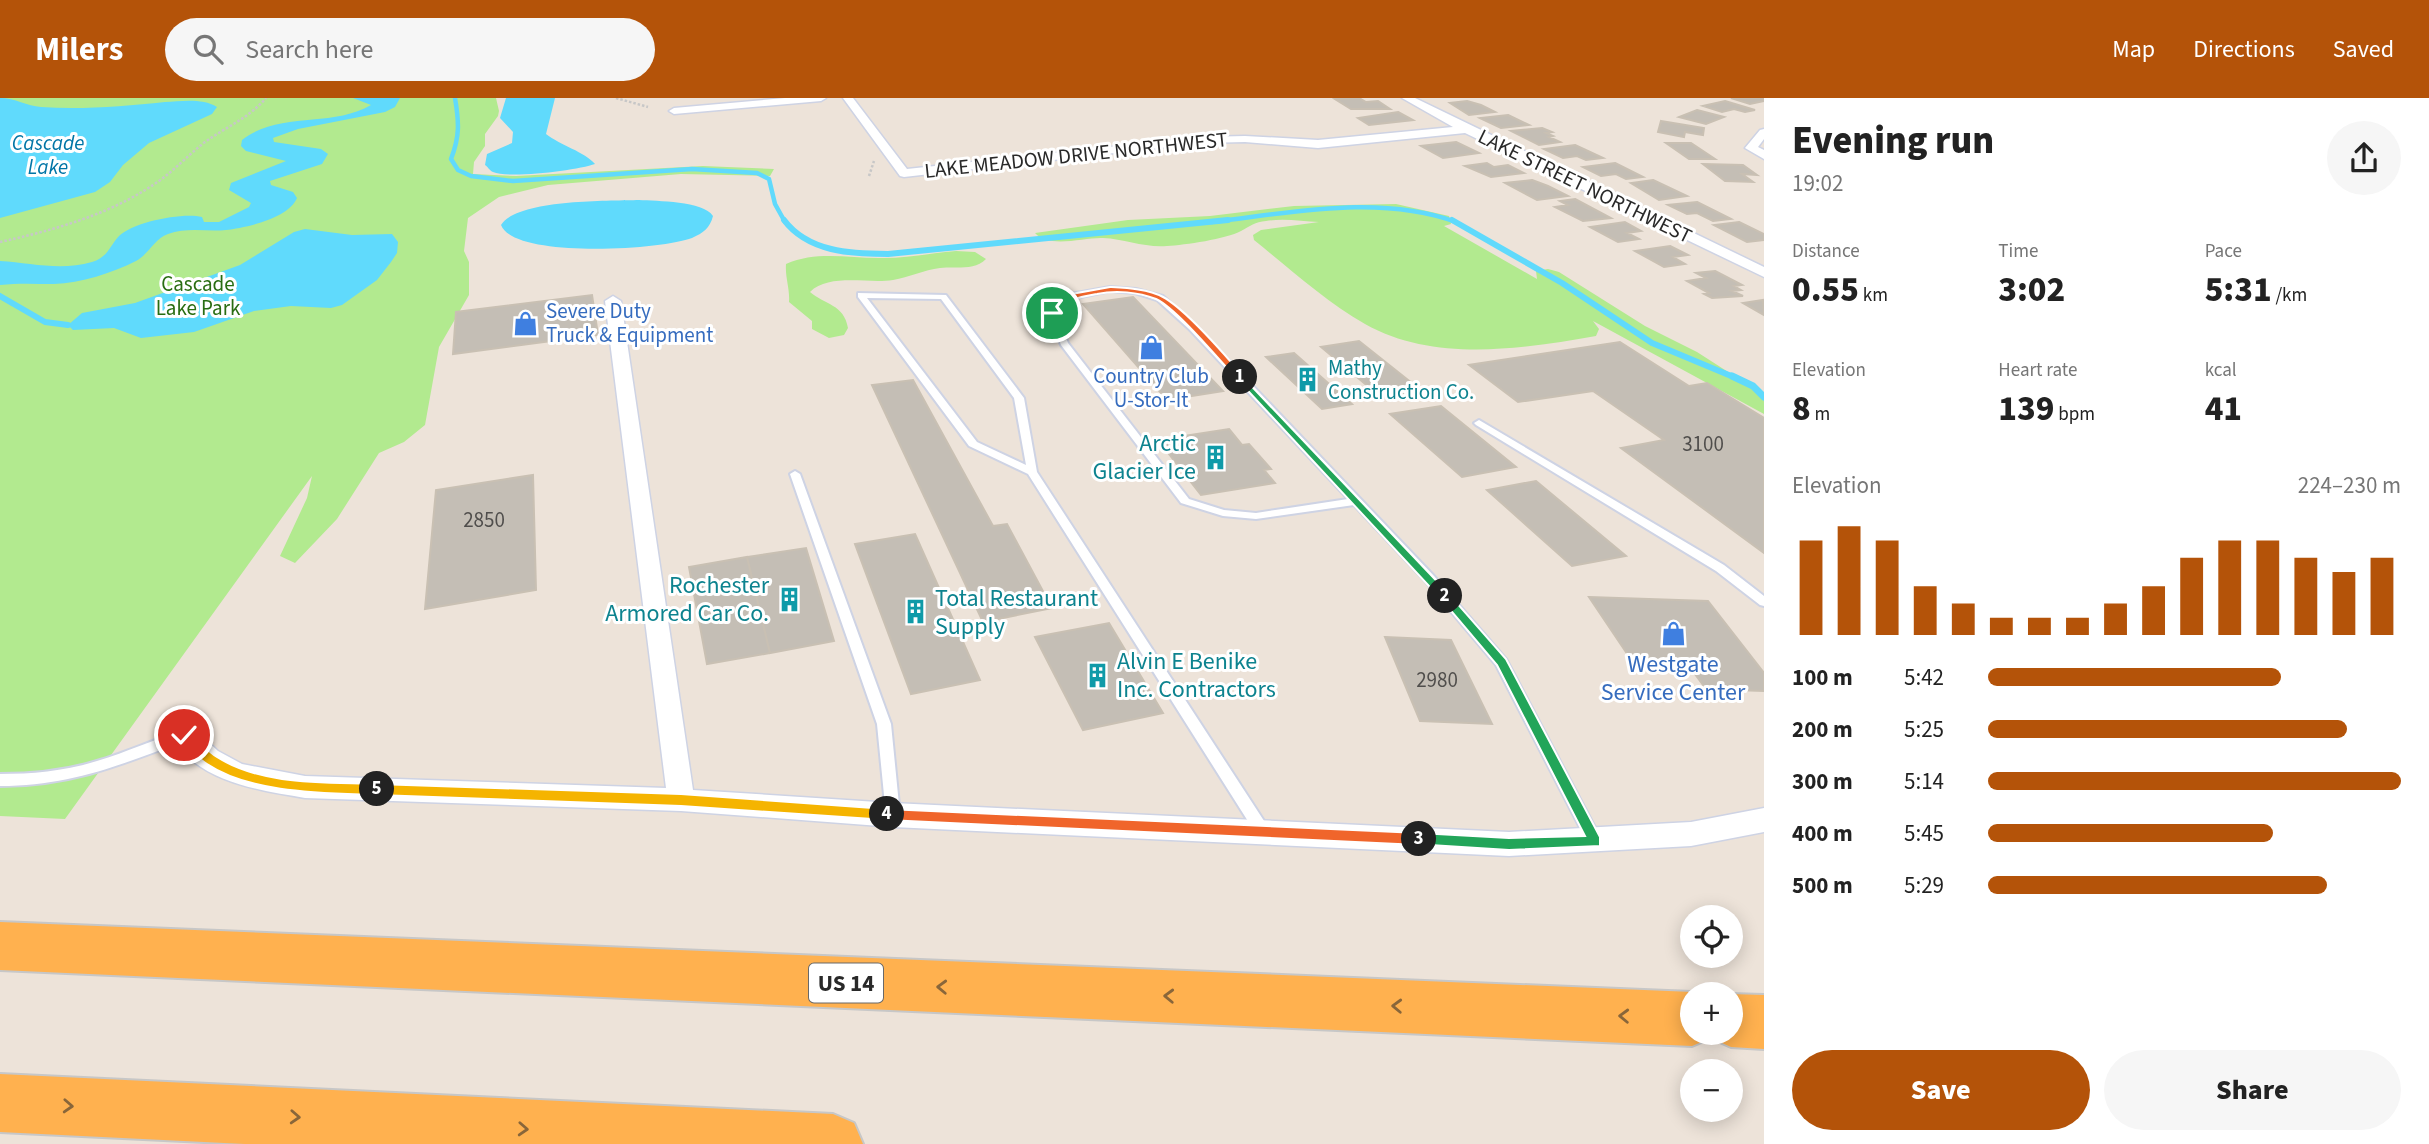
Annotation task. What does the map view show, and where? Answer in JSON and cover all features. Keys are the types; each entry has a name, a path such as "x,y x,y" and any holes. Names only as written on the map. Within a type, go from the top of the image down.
{"highway":[{"name":"US 14","path":"0,946 1680,1018"},
{"path":"1743,1021 1764,1022"},
{"path":"0,1103 833,1144"}],"street":[{"path":"674,111 821,98"},
{"name":"LAKE MEADOW DRIVE NORTHWEST","path":"848,98 904,173 1211,140 1318,144 1466,129"},
{"name":"LAKE STREET NORTHWEST","path":"1407,98 1764,273"},
{"path":"1764,132 1751,148 1764,155"},
{"path":"613,301 681,800"},
{"path":"184,735 212,761 273,782 304,787 681,800 893,815 1509,844 1595,842 1691,834 1764,820"}],"lane":[{"path":"1357,501 1256,516 1223,513 1185,500 1064,343 1052,313 1068,297 1110,289 1136,291 1160,298 1192,327 1357,501 1430,579 1501,662 1595,842"},
{"path":"1032,472 973,444 861,295 943,297 1019,398 1032,472 1264,832"},
{"path":"1479,423 1720,568 1764,602"},
{"path":"794,474 884,724 893,815"},
{"path":"0,780 46,780 81,774 184,735"}],"path":[{"path":"0,242 72,225 147,189 176,169 201,144 257,111 266,98"},
{"path":"616,98 648,107"}],"green space":[{"name":"Cascade Lake Park","path":"0,98 496,98 498,116 485,134 485,146 474,162 473,174 516,176 703,166 774,169 770,176 681,174 548,185 499,197 468,218 464,251 469,262 469,295 439,347 425,425 404,442 379,453 337,519 295,563 280,556 307,498 312,476 65,819 0,816"},
{"path":"1396,204 1449,216 1451,224 1444,226 1537,279 1536,271 1548,269 1559,272 1645,326 1697,352 1764,395 1764,414 1593,321 1599,329 1596,336 1509,348 1449,348 1392,336 1365,324 1336,305 1254,240 1253,235 1261,230 1319,222 1272,220 1256,223 1226,237 1167,246 1103,238 1058,241 1041,238 1035,233 1128,220 1210,216 1294,206"},
{"path":"956,251 975,252 986,259 971,267 934,269 893,280 827,283 810,292 842,314 848,328 844,335 829,338 812,329 812,321 789,302 786,264 798,260 822,256 893,258"}],"water":[{"name":"Cascade Lake","path":"0,98 56,108 185,101 205,102 217,107 212,114 149,143 123,165 110,182 95,192 0,218"},
{"path":"353,98 400,98 395,107 385,112 298,129 273,138 274,142 321,149 328,154 322,164 270,181 271,185 293,192 297,198 276,216 234,229 168,234 136,261 85,279 54,284 0,285 0,261 57,266 80,265 102,257 119,236 135,226 183,216 202,217 204,222 219,222 249,207 251,203 229,190 231,183 286,161 246,151 241,146 242,140 272,126 340,116 371,105"},
{"path":"506,98 555,98 546,134 595,164 560,171 514,175 491,171 485,165 487,154 512,143 513,132 500,118"},
{"path":"639,200 700,207 713,216 706,230 692,238 651,246 621,248 590,249 532,243 512,236 501,225 525,210 544,206 586,201"},
{"path":"305,229 352,235 392,234 398,242 397,253 377,280 342,305 331,308 291,306 254,311 194,332 141,338 114,328 73,330 68,325 82,313 135,303 240,265 294,232"}],"building":[{"path":"1359,98 1366,102 1378,101 1390,109 1351,109 1335,99"},
{"path":"1731,98 1764,98 1764,101 1750,104"},
{"path":"1467,101 1495,112 1469,115 1450,103"},
{"path":"1725,101 1755,110 1745,112 1734,109 1722,112 1703,106"},
{"path":"1697,110 1724,117 1706,124 1679,117"},
{"path":"1398,112 1413,120 1369,125 1358,118"},
{"path":"1508,115 1529,125 1501,128 1480,118"},
{"path":"1661,121 1704,128 1703,135 1685,132 1684,137 1658,132"},
{"path":"1542,128 1552,132 1546,133 1560,142 1539,145 1511,131"},
{"path":"1456,142 1479,153 1443,158 1421,146"},
{"path":"1666,143 1691,143 1715,159 1689,159"},
{"path":"1575,145 1603,158 1563,158 1544,149"},
{"path":"1487,163 1494,167 1508,165 1524,173 1491,177 1465,166"},
{"path":"1615,163 1643,177 1626,179 1616,174 1601,176 1583,167"},
{"path":"1703,164 1743,165 1757,175 1742,174 1753,182 1725,181"},
{"path":"1532,180 1568,196 1537,200 1505,183"},
{"path":"1653,180 1687,196 1659,200 1631,183"},
{"path":"1575,199 1611,218 1583,221 1555,207 1568,205 1560,201"},
{"path":"1697,202 1731,219 1713,221 1697,213 1687,214 1668,205"},
{"path":"1625,222 1641,231 1627,233 1639,239 1618,242 1590,227"},
{"path":"1739,222 1764,234 1764,240 1747,242 1714,225"},
{"path":"1670,246 1688,255 1673,257 1685,264 1664,267 1635,251"},
{"path":"1715,271 1742,285 1734,286 1741,290 1732,291 1743,296 1712,298 1704,294 1709,293 1687,281 1706,278 1696,273"},
{"name":"Severe Duty Truck & Equipment","path":"592,295 598,335 453,354 456,312"},
{"name":"Country Club U-Stor-It","path":"1133,297 1223,391 1167,400 1083,304"},
{"path":"1763,300 1764,315 1743,303"},
{"path":"1359,341 1423,392 1383,399 1321,347"},
{"path":"1620,342 1689,386 1707,383 1764,418 1764,553 1621,448 1664,440 1593,391 1518,402 1469,365"},
{"name":"Mathy Construction Co.","path":"1294,353 1352,404 1322,409 1266,357"},
{"path":"913,380 993,526 1007,524 1052,608 983,622 872,385"},
{"path":"1441,406 1516,467 1462,477 1390,414"},
{"name":"Arctic Glacier Ice","path":"1229,429 1242,445 1249,444 1271,469 1264,470 1275,483 1201,495 1158,440"},
{"path":"533,475 536,590 425,609 436,490"},
{"path":"1536,481 1626,556 1572,566 1487,490"},
{"name":"Total Restaurant Supply","path":"915,534 980,680 911,694 855,544"},
{"name":"Rochester Armored Car Co.","path":"806,548 834,641 770,653 747,557"},
{"path":"747,557 770,653 707,664 689,567"},
{"name":"Westgate Service Center","path":"1589,597 1708,601 1764,673 1764,691 1706,689 1689,666 1634,664"},
{"name":"Alvin E Benike Inc. Contractors","path":"1109,623 1163,713 1083,730 1035,637"},
{"path":"1385,637 1451,640 1492,724 1420,721"}],"waterway":[{"path":"455,98 458,129 451,159 458,170 471,176 513,181 692,169 757,173 769,179 775,204 785,222"},
{"path":"1226,220 1366,207 1427,214 1455,222"},
{"path":"784,220 794,231 818,245 845,252 888,254 1226,220"},
{"path":"1211,222 1226,220"},
{"path":"1455,222 1562,283 1652,343 1736,378"},
{"path":"0,296 45,322 68,325"},
{"path":"1732,376 1753,386 1764,397"}],"place":[{"name":"Severe Duty Truck & Equipment","path":"526,323"},
{"name":"Country Club U-Stor-It","path":"1151,347"},
{"name":"Mathy Construction Co.","path":"1308,380"},
{"name":"Arctic Glacier Ice","path":"1216,457"},
{"name":"Rochester Armored Car Co.","path":"789,599"},
{"name":"Total Restaurant Supply","path":"915,612"},
{"name":"Westgate Service Center","path":"1673,633"},
{"name":"Alvin E Benike Inc. Contractors","path":"1097,675"}],"route":[{"path":"184,735 212,761 273,782 304,787 681,800 893,815 1509,844 1595,842 1501,662 1430,579 1192,327 1160,298 1136,291 1110,289 1068,297 1052,313"}]}
